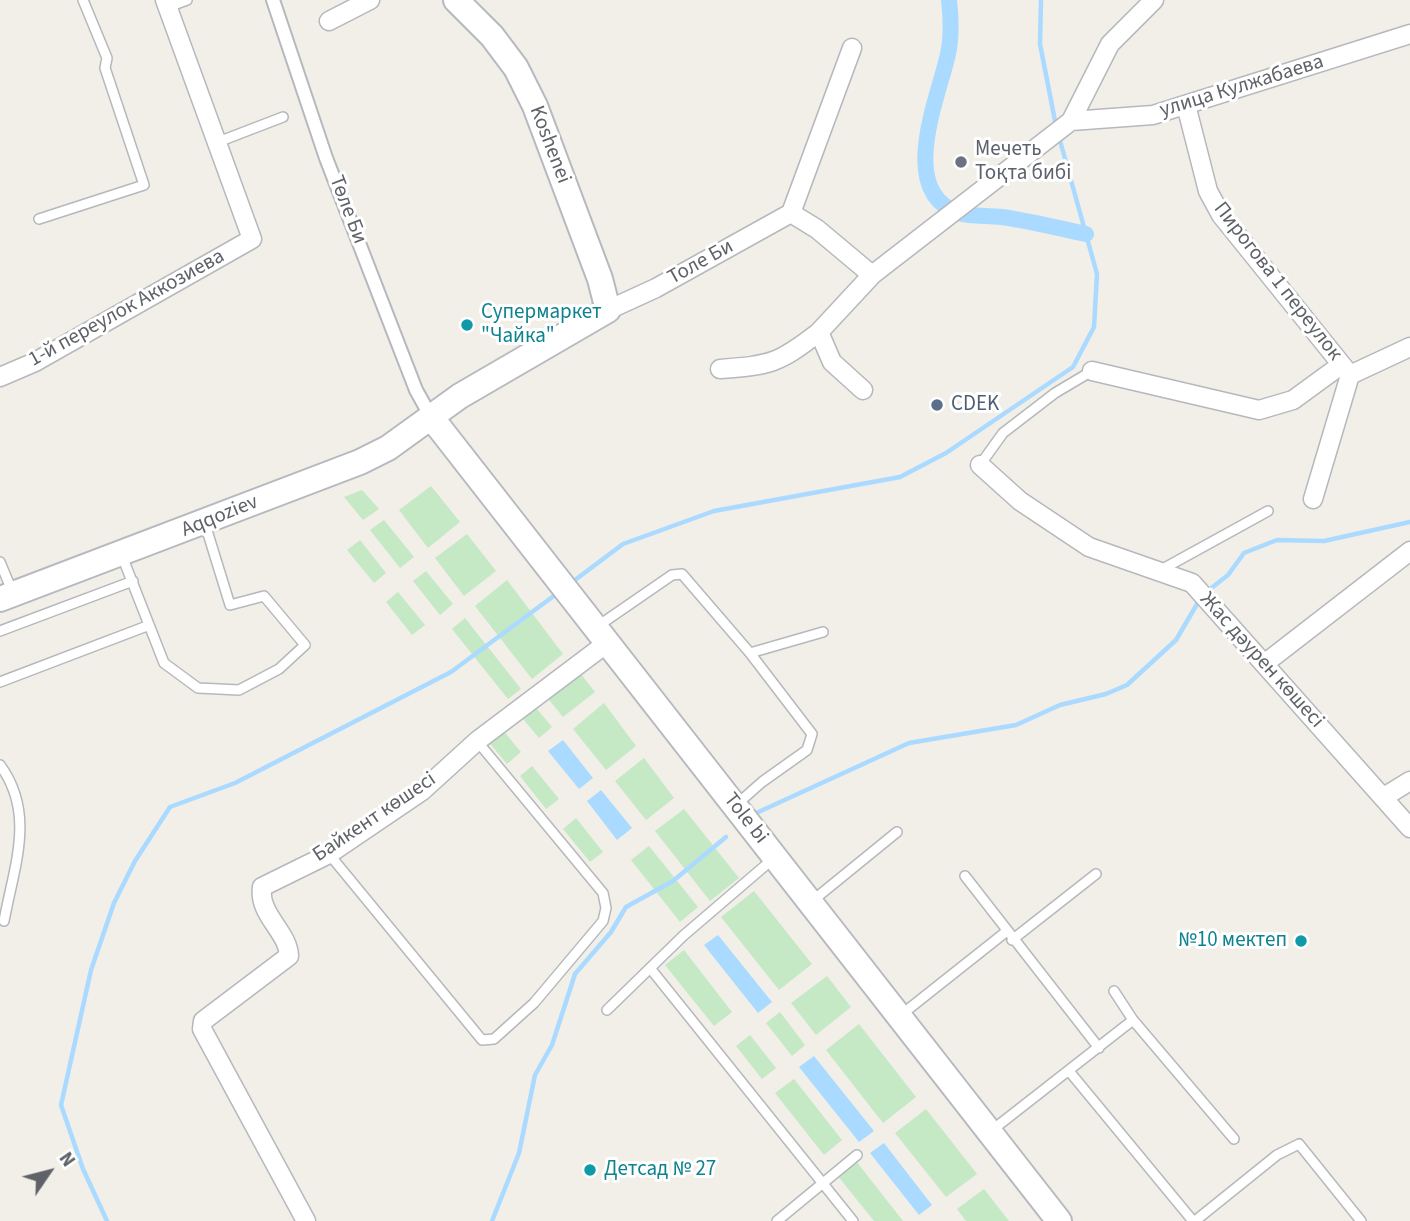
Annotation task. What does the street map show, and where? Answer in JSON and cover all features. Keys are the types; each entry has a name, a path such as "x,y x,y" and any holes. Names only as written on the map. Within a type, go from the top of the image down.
{"main road":[{"name":"Koshenei","path":"456,0 492,36 516,68 600,279 608,310"},
{"name":"Aqqoziev","path":"7,597 205,524 360,462 388,448 460,396 608,310"},
{"name":"Tole bi","path":"431,416 1059,1221"}],"street":[{"name":"Төле Би","path":"274,0 326,158 416,390 431,416"},
{"path":"329,21 370,0"},
{"path":"720,369 767,365 791,354 819,332 872,275 1061,128 1110,44 1154,0"},
{"path":"167,4 218,142"},
{"name":"улица Кулжабаева","path":"1061,128 1153,115 1410,34"},
{"path":"852,48 791,213 817,229 872,275"},
{"name":"Пирогова 1 переулок","path":"1186,106 1208,191 1221,215 1345,370"},
{"name":"1-й переулок Аккозиева","path":"0,377 35,362 253,239 218,142"},
{"name":"Толе Би","path":"608,310 656,288 791,213"},
{"path":"819,332 832,362 863,390"},
{"name":"Пирогова 1 переулок","path":"1345,370 1410,347"},
{"path":"1093,371 1259,410 1293,400 1345,370"},
{"name":"Пирогова 1 переулок","path":"1313,499 1345,370"},
{"name":"Жас дәурен көшесі","path":"980,465 1020,502 1089,547 1192,583 1410,828"},
{"path":"1264,664 1410,551"},
{"path":"1175,585 1218,618"},
{"name":"Байкент көшесі","path":"306,1221 202,1029 203,1021 289,956 287,947 261,903 261,887 329,854 422,791 602,635"},
{"path":"1384,797 1410,781"}],"lane":[{"path":"39,219 144,185 105,68 107,58 83,0"},
{"path":"167,4 187,0"},
{"path":"218,142 283,117"},
{"path":"980,465 1003,433 1055,393 1093,371"},
{"path":"1159,571 1268,511"},
{"path":"121,555 133,581 147,626 164,663 198,688 239,690 279,669 304,645 264,596 230,605 205,524"},
{"path":"0,562 7,597"},
{"path":"602,635 672,575 682,574 750,653 812,734 807,750 762,782 735,806"},
{"path":"0,631 133,581"},
{"path":"0,682 147,626"},
{"path":"750,653 823,632"},
{"path":"329,854 482,1040 494,1039 562,972 603,921 606,908 603,893 477,741"},
{"path":"0,765 16,790 21,826 4,921"},
{"path":"811,903 897,832"},
{"path":"607,1010 775,857"},
{"path":"899,1016 1096,874"},
{"path":"965,876 1009,936 1099,1048"},
{"path":"650,968 853,1221"},
{"path":"1114,991 1133,1020 1234,1139"},
{"path":"989,1132 1133,1020"},
{"path":"1069,1071 1194,1221 1277,1155 1299,1144 1361,1221"},
{"path":"777,1221 857,1155"}],"green space":[{"path":"431,486 460,522 428,548 399,510"},
{"path":"362,490 379,509 363,520 344,497"},
{"path":"384,520 414,557 400,568 370,530"},
{"path":"467,534 496,571 464,596 435,558"},
{"path":"360,540 386,573 374,583 347,550"},
{"path":"426,571 453,604 440,615 413,581"},
{"path":"507,580 563,654 532,679 475,606"},
{"path":"398,592 425,625 412,635 386,602"},
{"path":"465,618 521,689 508,699 452,629"},
{"path":"577,669 595,692 563,717 545,695"},
{"path":"532,703 552,727 539,738 519,714"},
{"path":"604,703 636,746 606,770 573,729"},
{"path":"501,728 521,752 507,764 487,740"},
{"path":"644,758 674,798 646,820 615,781"},
{"path":"532,766 559,799 546,809 520,776"},
{"path":"684,809 739,878 710,901 655,831"},
{"path":"576,818 603,852 590,862 563,829"},
{"path":"649,846 698,907 680,922 631,860"},
{"path":"754,891 812,964 779,990 721,917"},
{"path":"684,950 732,1012 714,1026 665,965"},
{"path":"827,976 851,1007 816,1035 791,1003"},
{"path":"780,1012 805,1045 792,1056 766,1023"},
{"path":"859,1024 916,1097 883,1123 826,1050"},
{"path":"750,1035 776,1068 762,1079 736,1046"},
{"path":"794,1079 842,1140 824,1155 775,1093"},
{"path":"926,1109 977,1174 946,1197 895,1133"},
{"path":"856,1161 903,1221 874,1221 837,1175"},
{"path":"984,1189 1009,1221 966,1221 957,1209"}],"water":[{"path":"563,740 593,778 579,789 548,751"},
{"path":"601,790 632,828 617,840 587,801"},
{"path":"718,935 772,1002 758,1013 704,945"},
{"path":"814,1056 874,1131 859,1142 799,1067"},
{"path":"884,1143 932,1205 919,1215 870,1153"}],"waterway":[{"path":"949,0 949,47 926,141 925,165 929,185 940,202 959,213 997,216 1086,234"},
{"path":"1041,0 1040,44 1056,126"},
{"path":"571,583 623,544 714,511 900,477 946,453 1073,367 1094,327 1097,274 1059,137"},
{"path":"1205,593 1228,575 1244,553 1277,540 1324,541 1410,522"},
{"path":"107,1221 83,1169 61,1105 91,970 114,903 135,861 170,807 235,783 451,672 559,592"},
{"path":"754,814 909,743 1016,725 1060,705 1106,694 1127,685 1176,640 1200,599"},
{"path":"492,1221 519,1153 535,1075 552,1045 575,974 611,932 626,907 673,881 726,837"}],"place":[{"name":"Мечеть Тоқта бибі","path":"961,162"},
{"name":"Супермаркет \"Чайка\"","path":"467,325"},
{"name":"CDEK","path":"937,405"},
{"name":"№10 мектеп","path":"1301,941"},
{"name":"Детсад № 27","path":"590,1170"}]}
